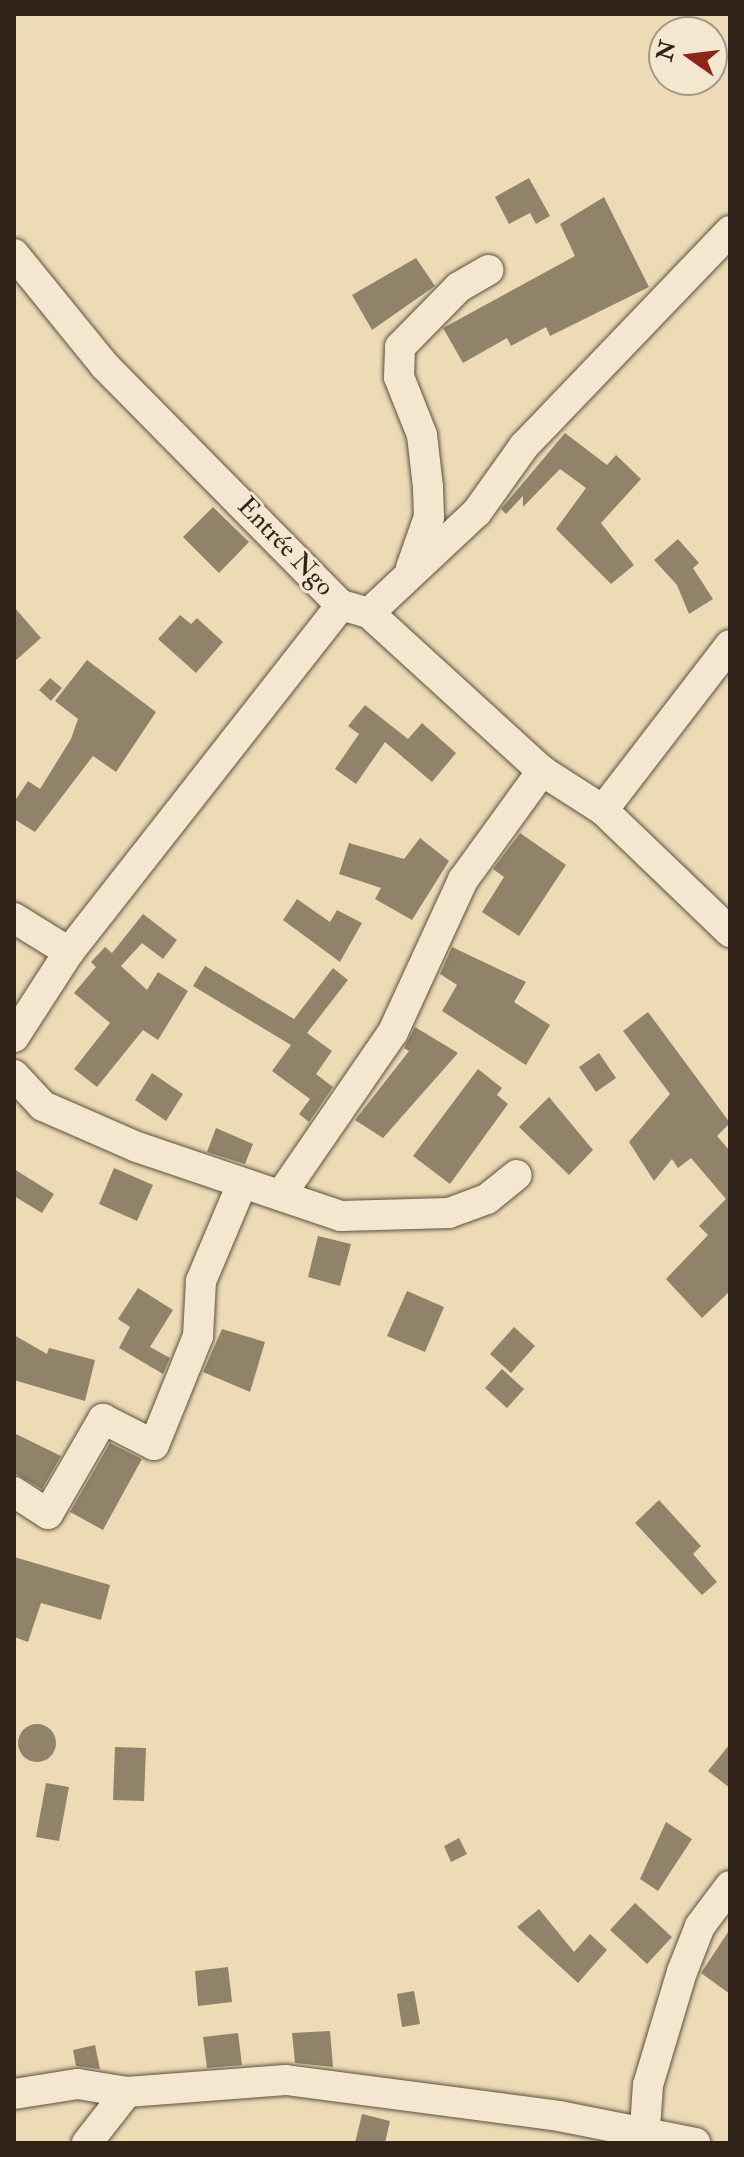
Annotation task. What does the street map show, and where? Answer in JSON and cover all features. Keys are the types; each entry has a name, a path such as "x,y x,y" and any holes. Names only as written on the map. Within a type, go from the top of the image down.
{"street":[{"path":"14,1037 69,952 355,609 409,574 477,512 524,446 730,231"},
{"name":"Entrée Ngo","path":"14,254 105,366 355,609 542,771 603,810 730,932"},
{"path":"409,574 429,517 428,487 422,435 399,377 400,347 459,287 489,270"},
{"path":"603,810 730,645"},
{"path":"283,1192 393,1032 463,880 542,771"},
{"path":"14,918 69,952"},
{"path":"14,1075 43,1106 242,1184 283,1192 341,1216 396,1219 470,1207 517,1175"},
{"path":"14,1492 48,1514 103,1419 154,1445 198,1336 201,1281 242,1184"},
{"path":"644,2138 648,2085 682,1972 700,1926 730,1886"},
{"path":"14,2094 78,2084 127,2092 286,2080 644,2138 695,2143"},
{"path":"87,2143 127,2092"}],"building":[{"path":"529,178 550,216 536,224 530,213 509,224 495,197"},
{"path":"604,197 649,287 550,336 546,327 511,346 507,338 463,363 443,328 575,256 560,224"},
{"path":"416,258 435,286 372,330 352,295"},
{"path":"565,433 607,465 616,455 641,479 601,523 634,565 611,584 556,529 586,488 560,469 523,507 523,496 506,514 501,509"},
{"path":"213,507 249,542 219,573 183,537"},
{"path":"678,539 699,563 693,568 713,599 689,614 677,585 654,560"},
{"path":"14,607 41,638 14,662"},
{"path":"180,615 191,624 197,618 223,642 196,673 158,639"},
{"path":"87,660 156,712 116,772 93,756 35,832 14,819 14,802 28,781 40,789 71,739 78,719 55,701"},
{"path":"50,678 62,688 51,701 39,690"},
{"path":"365,705 408,739 422,723 456,753 432,782 385,742 356,784 335,769 359,734 348,726"},
{"path":"520,833 566,865 519,936 482,912 504,877 493,869"},
{"path":"420,838 449,861 412,920 375,899 381,888 339,874 349,843 404,859"},
{"path":"297,899 330,922 337,910 362,923 340,962 283,920"},
{"path":"143,914 177,940 163,959 142,943 121,966 147,990 158,972 188,991 158,1040 143,1030 97,1087 74,1069 110,1023 74,993 96,967 91,962 105,947 112,953"},
{"path":"452,947 526,982 514,1002 550,1025 526,1065 442,1011 457,985 440,974"},
{"path":"205,966 294,1019 333,968 348,980 307,1033 332,1051 316,1074 333,1087 309,1122 299,1114 310,1099 272,1071 291,1045 193,986"},
{"path":"648,1012 730,1123 717,1136 730,1151 730,1291 702,1318 666,1279 708,1235 699,1226 726,1199 691,1158 678,1168 672,1159 654,1181 629,1142 670,1094 623,1031"},
{"path":"415,1027 458,1053 383,1138 355,1120 409,1051 404,1048"},
{"path":"599,1053 616,1078 596,1092 579,1067"},
{"path":"478,1069 502,1088 497,1095 508,1104 450,1184 413,1156"},
{"path":"152,1073 183,1094 166,1121 135,1100"},
{"path":"549,1097 593,1150 569,1175 519,1127"},
{"path":"216,1128 253,1144 245,1164 207,1152"},
{"path":"114,1168 153,1185 137,1221 99,1204"},
{"path":"14,1169 54,1194 42,1213 14,1196"},
{"path":"318,1236 351,1244 340,1286 308,1277"},
{"path":"138,1288 173,1310 150,1347 170,1358 163,1374 119,1348 130,1327 118,1319"},
{"path":"407,1291 444,1307 425,1352 387,1336"},
{"path":"514,1327 535,1346 511,1373 490,1354"},
{"path":"222,1329 265,1342 250,1392 203,1372"},
{"path":"14,1335 47,1354 49,1348 95,1360 85,1401 14,1380"},
{"path":"502,1369 524,1389 507,1408 485,1388"},
{"path":"14,1433 61,1456 42,1489 14,1473"},
{"path":"110,1443 142,1459 103,1530 70,1512"},
{"path":"659,1500 701,1546 693,1554 717,1582 702,1595 635,1523"},
{"path":"14,1557 110,1585 101,1620 41,1603 28,1642 14,1637"},
{"path":"37,1724 51,1729 56,1743 51,1757 37,1762 23,1757 18,1743 23,1729"},
{"path":"730,1744 730,1788 708,1771"},
{"path":"115,1747 146,1748 144,1801 113,1800"},
{"path":"46,1783 69,1787 59,1841 36,1837"},
{"path":"666,1822 692,1839 658,1891 640,1879"},
{"path":"459,1838 467,1854 451,1862 444,1846"},
{"path":"635,1903 672,1937 647,1964 610,1930"},
{"path":"539,1909 574,1952 590,1934 607,1950 578,1983 517,1927"},
{"path":"730,1929 730,1994 701,1973"},
{"path":"228,1967 232,2002 198,2006 195,1971"},
{"path":"414,1991 420,2024 402,2027 397,1994"},
{"path":"330,2031 333,2067 295,2063 292,2033"},
{"path":"238,2033 242,2065 207,2068 203,2037"},
{"path":"95,2045 100,2069 76,2066 73,2050"},
{"path":"362,2114 390,2121 385,2143 355,2143"}]}
